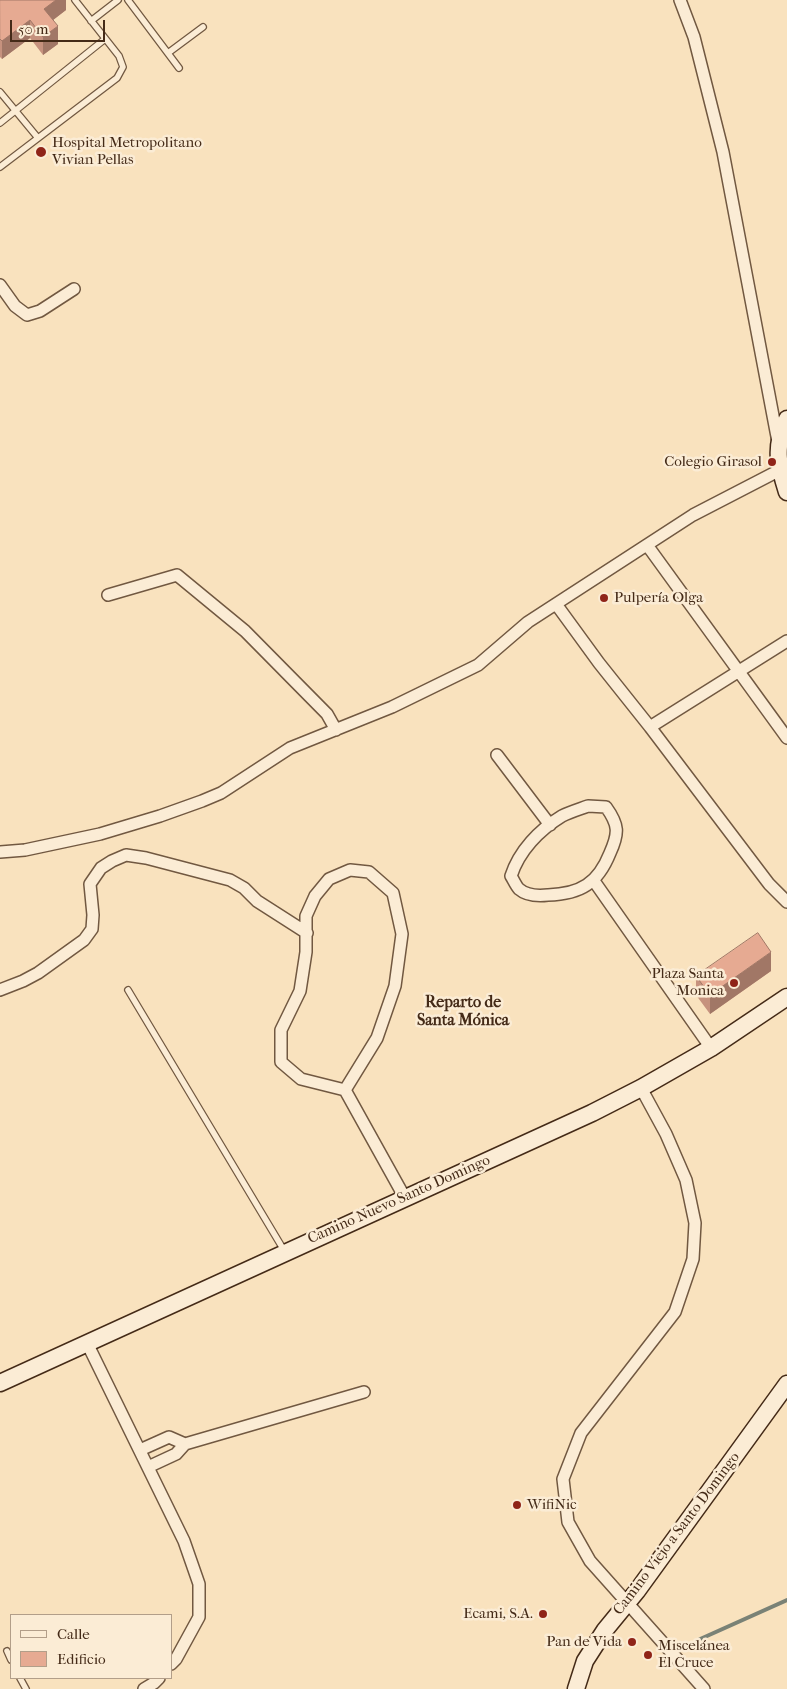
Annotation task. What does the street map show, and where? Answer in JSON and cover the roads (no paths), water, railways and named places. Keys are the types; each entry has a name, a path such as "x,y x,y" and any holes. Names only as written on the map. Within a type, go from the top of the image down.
{"street":[{"path":"680,0 694,37 722,152 778,444 780,470 787,492"},
{"path":"0,285 15,306 27,315 40,311 74,289"},
{"path":"778,444 787,419"},
{"path":"0,852 25,850 100,834 202,802 221,793 290,748 392,706 478,665 528,622 693,515 780,470"},
{"path":"647,545 787,738"},
{"path":"108,595 177,575 245,631 327,714 336,730"},
{"path":"556,604 769,884 787,902"},
{"path":"650,727 787,641"},
{"path":"497,754 550,825"},
{"path":"588,806 606,807 616,821 617,838 604,869 594,881 567,894 536,896 519,889 511,876 516,861 538,834 550,825 563,816 588,806"},
{"path":"0,990 38,973 84,940 92,929 93,915 90,884 101,868 112,860 126,855 146,858 230,880 307,933"},
{"path":"345,1090 378,1038 395,986 402,934 393,893 369,872 350,870 329,879 315,896 306,916 306,952 300,991 281,1030 281,1062 301,1080 345,1090 405,1198"},
{"path":"594,881 711,1048"},
{"name":"Camino Nuevo Santo Domingo","path":"0,1383 592,1113 641,1088 711,1048 787,997"},
{"path":"641,1088 666,1134 686,1180 695,1223 693,1259 676,1312 581,1433 563,1479 568,1522 590,1561 626,1604 704,1689"},
{"path":"86,1343 184,1541 199,1584 199,1617 172,1663"},
{"name":"Camino Viejo a Santo Domingo","path":"576,1689 585,1661 605,1630 787,1384"},
{"path":"148,1467 176,1454 184,1444 364,1392"},
{"path":"140,1450 169,1437 184,1444"},
{"path":"144,1689 158,1679"}],"lane":[{"path":"0,167 117,78 123,67 118,56 75,0"},
{"path":"91,21 118,0"},
{"path":"128,0 179,68"},
{"path":"168,53 203,26"},
{"path":"0,124 105,40"},
{"path":"0,92 38,138"},
{"path":"128,990 285,1252"},
{"path":"7,1652 10,1658"}],"waterway":[{"path":"698,1640 787,1600"}],"place":[{"name":"Hospital Metropolitano Vivian Pellas","path":"41,152"},
{"name":"Colegio Girasol","path":"772,462"},
{"name":"Pulpería Olga","path":"604,598"},
{"name":"Plaza Santa Monica","path":"734,983"},
{"name":"WifiNic","path":"517,1505"},
{"name":"Ecami, S.A.","path":"543,1614"},
{"name":"Pan de Vida","path":"632,1642"},
{"name":"Miscelánea El Cruce","path":"648,1655"}],"district":[{"name":"Reparto de Santa Mónica","path":"463,1012"}]}
